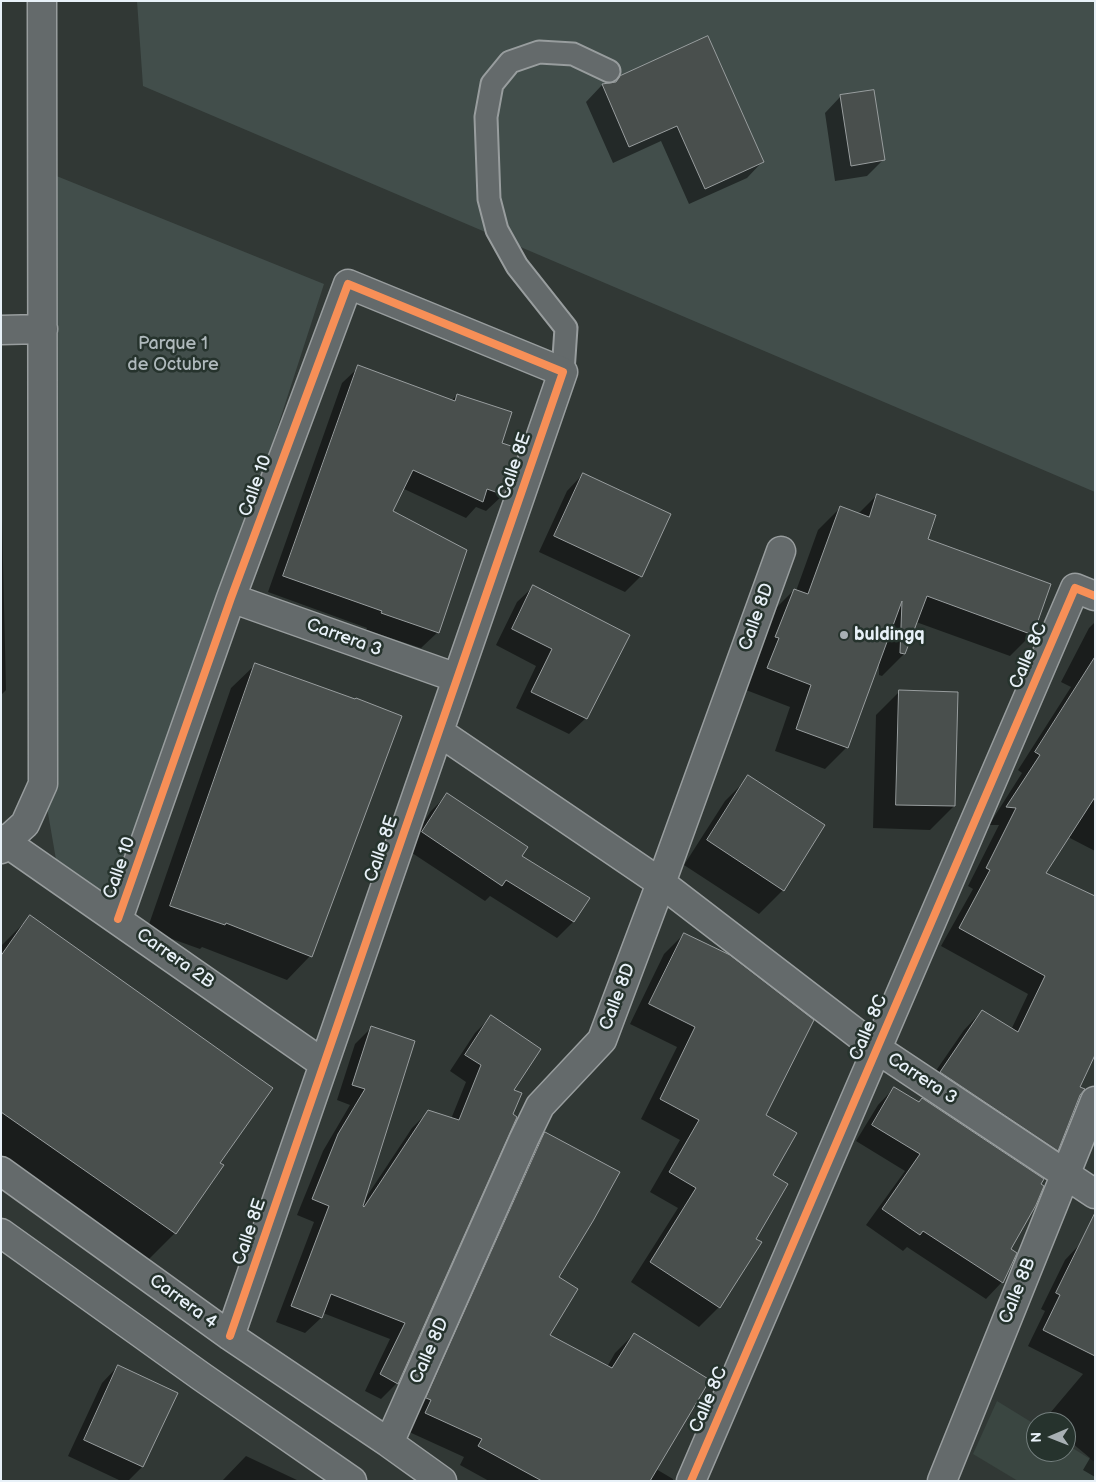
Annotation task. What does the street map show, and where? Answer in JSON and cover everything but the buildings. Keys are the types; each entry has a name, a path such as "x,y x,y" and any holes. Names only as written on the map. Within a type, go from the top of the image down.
{"street":[{"path":"3,843 25,824 43,784 42,1"},
{"name":"Calle 10","path":"118,919 231,598 348,284 563,372"},
{"path":"1,330 43,329"},
{"name":"Calle 8E","path":"230,1336 563,372"},
{"name":"Calle 8D","path":"389,1443 540,1106 602,1040 781,551"},
{"name":"Calle 8C","path":"691,1481 876,1049 1085,592"},
{"name":"Carrera 3","path":"231,598 457,678"},
{"name":"Carrera 3","path":"439,732 661,883 876,1049 1095,1194"},
{"name":"Carrera 2B","path":"3,843 118,919 324,1064"},
{"name":"Calle 8B","path":"942,1481 1095,1102"},
{"name":"Carrera 4","path":"1,1171 230,1336 442,1481"},
{"path":"1,1233 202,1377 352,1481"}],"lane":[{"path":"563,372 566,328 517,266 497,230 489,199 486,117 492,84 510,62 539,52 573,54 609,71"}],"shaded area":[{"path":"997,1401 1026,1419 1026,1462 1076,1462 1076,1450 1095,1462 1095,1481 1018,1481 973,1454"}],"green space":[{"path":"137,1 1095,1 1095,492 143,86"},
{"name":"Parque 1 de Octubre","path":"54,175 324,284 118,919 59,877 43,784"}],"cycle path":[{"path":"118,919 231,598 348,284 563,372 230,1336"},
{"path":"691,1481 1075,588 1095,596"}],"place":[{"name":"buldingq","path":"844,635"}]}
